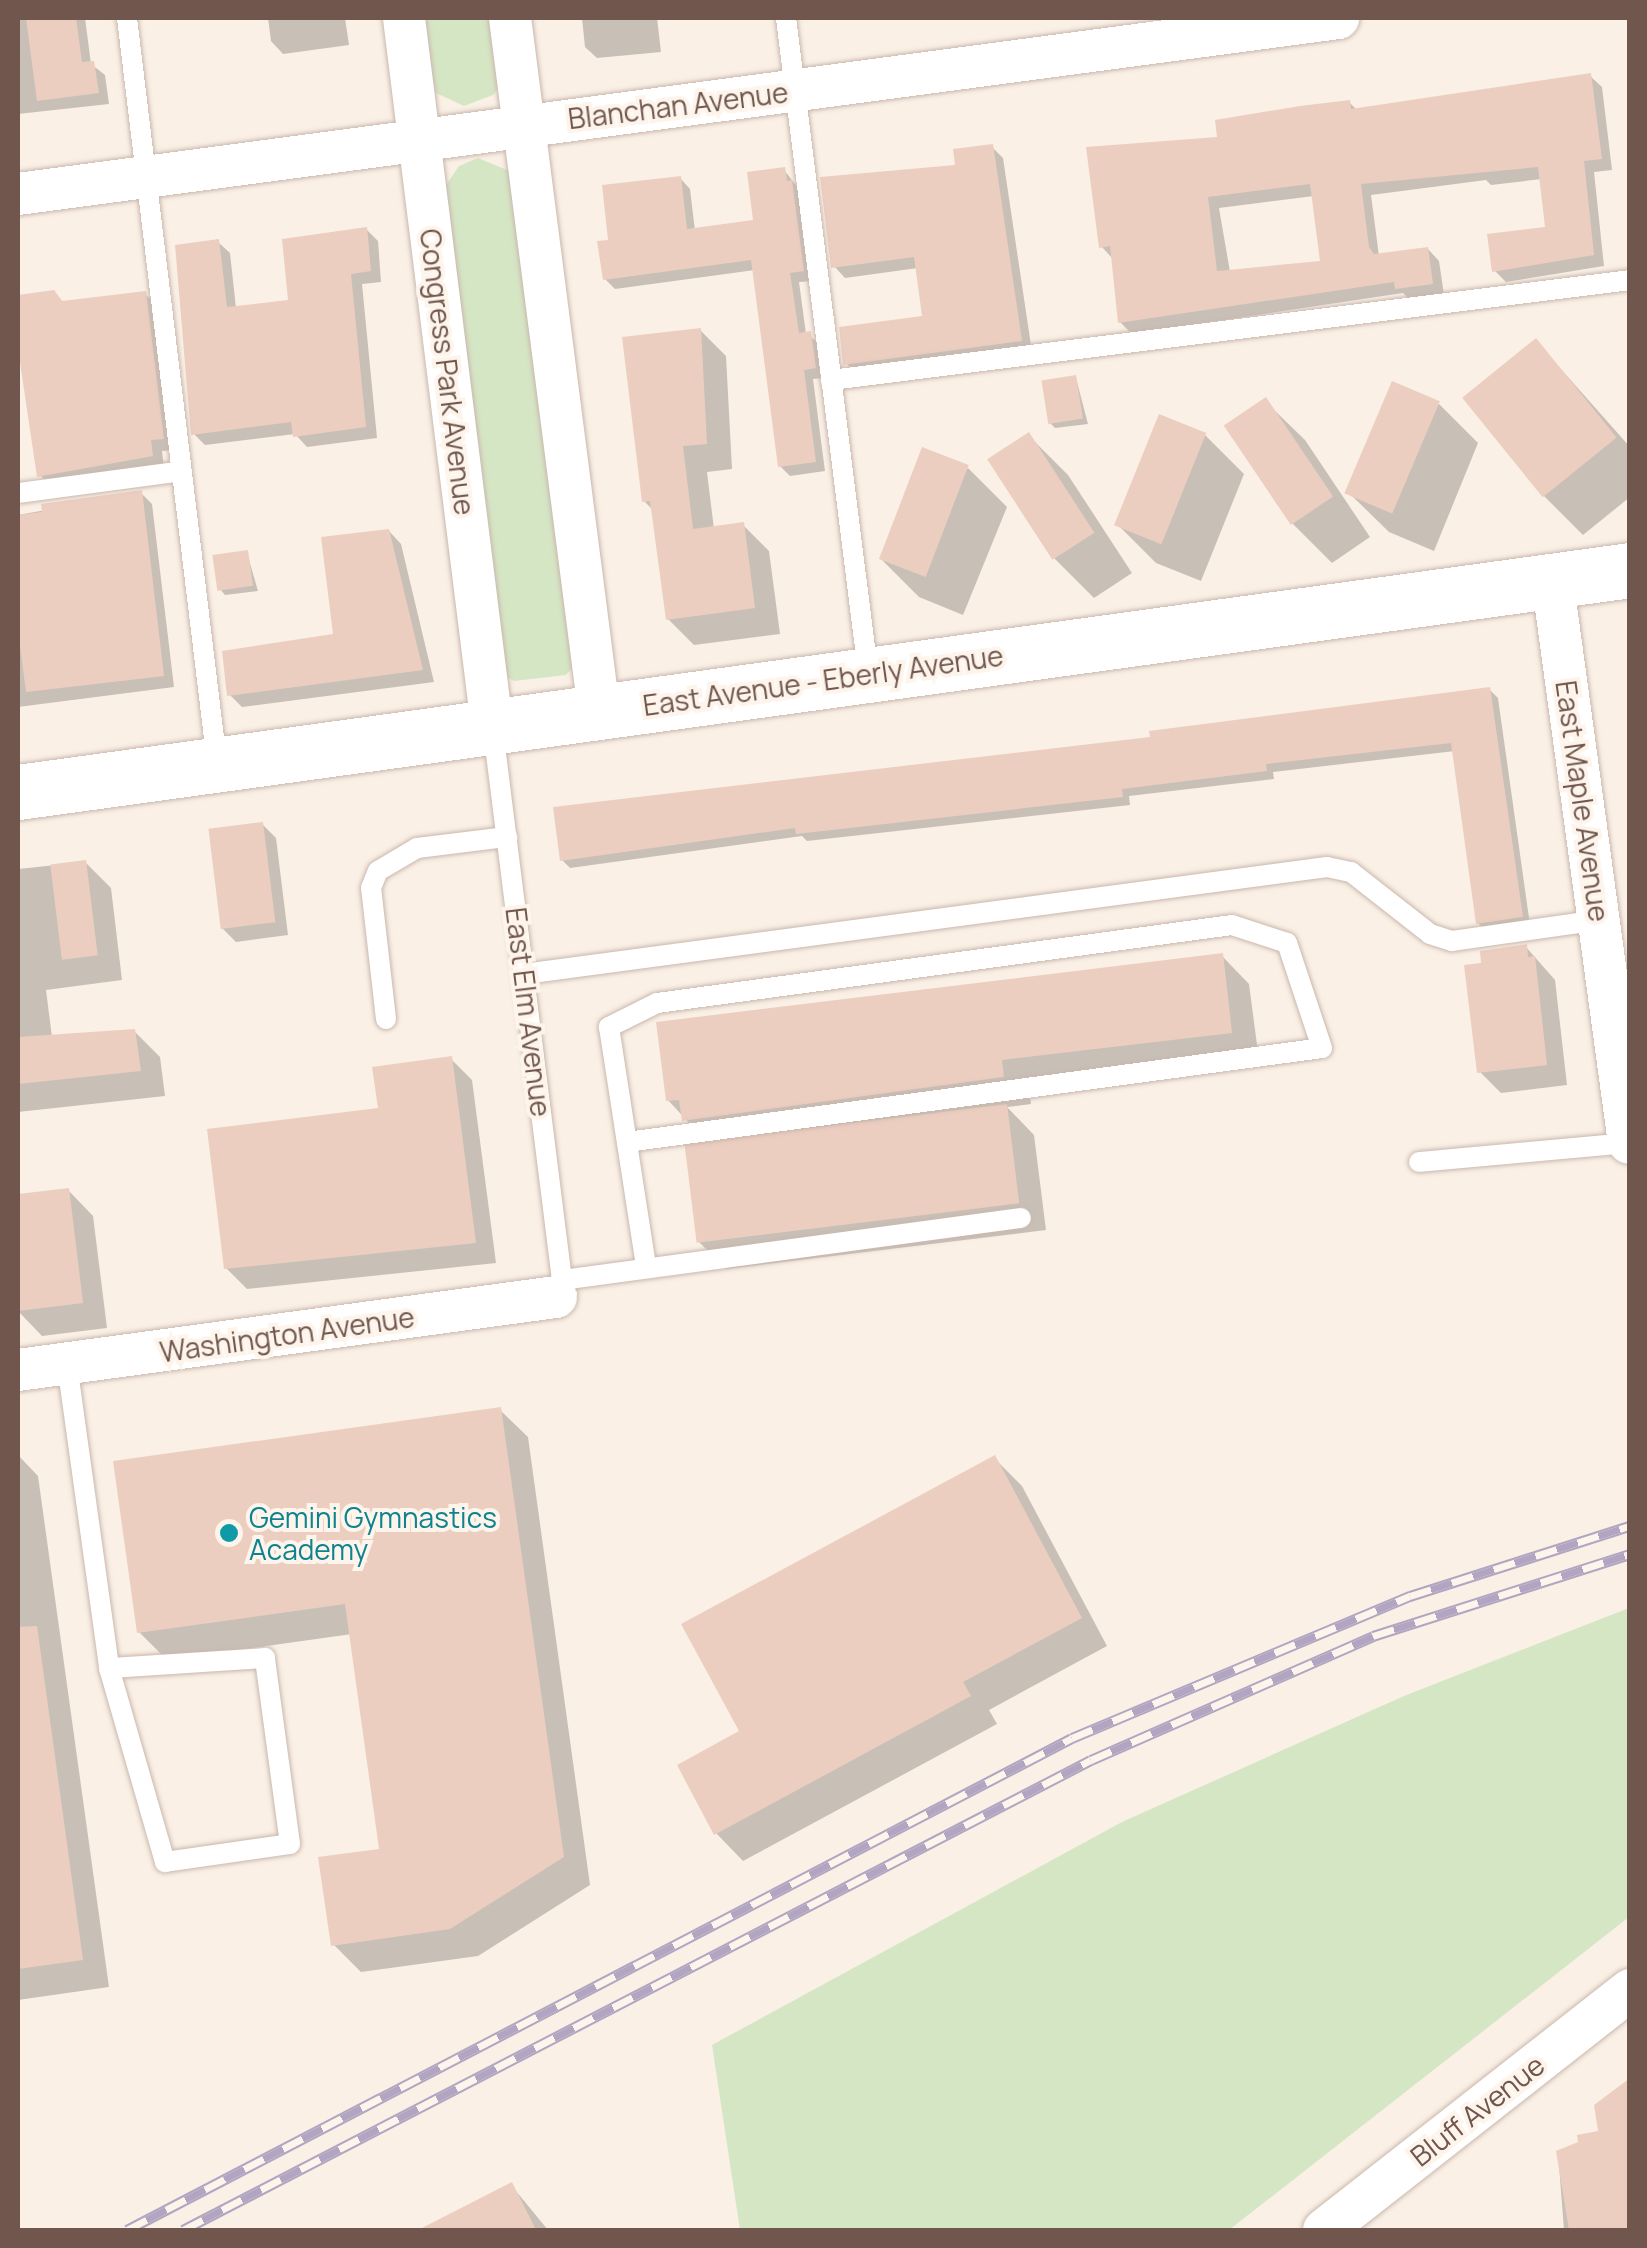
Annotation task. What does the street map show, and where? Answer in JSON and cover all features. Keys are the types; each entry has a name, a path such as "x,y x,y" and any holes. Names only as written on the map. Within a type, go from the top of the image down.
{"main road":[{"name":"East Avenue - Eberly Avenue","path":"18,792 1630,570"}],"street":[{"name":"Congress Park Avenue","path":"404,18 492,726"},
{"path":"510,18 599,712"},
{"name":"Blanchan Avenue","path":"18,194 1338,18"},
{"name":"East Maple Avenue","path":"1552,578 1599,920 1617,967 1629,1143"},
{"name":"Washington Avenue","path":"18,1370 559,1288"},
{"name":"Bluff Avenue","path":"1324,2230 1630,1990"}],"lane":[{"path":"127,18 217,765"},
{"path":"786,18 868,674"},
{"path":"831,380 1630,280"},
{"path":"18,493 182,471"},
{"name":"East Elm Avenue","path":"492,726 559,1288"},
{"path":"386,1019 371,888 378,871 416,848 507,837"},
{"path":"524,974 1327,867 1351,872 1430,934 1452,941 1599,920"},
{"path":"627,1142 1322,1048 1287,942 1232,925 657,1002 610,1027 627,1142 646,1266"},
{"path":"1419,1162 1629,1143"},
{"path":"559,1288 646,1266 1021,1218"},
{"path":"67,1364 109,1668 165,1862 290,1844 265,1658 109,1668"}],"green space":[{"path":"420,18 501,18 500,86 493,95 464,106 436,93"},
{"path":"478,158 514,173 574,666 566,675 514,681 507,677 444,188 459,166"},
{"path":"1629,1608 1629,1917 1229,2230 740,2230 712,2045 1122,1822 1404,1696"}],"building":[{"path":"26,18 76,18 82,62 94,61 99,93 37,101"},
{"path":"1591,73 1602,159 1584,161 1594,255 1492,272 1487,234 1545,227 1538,167 1361,184 1369,247 1374,254 1428,247 1433,284 1395,289 1394,282 1118,323 1110,246 1099,248 1086,147 1217,137 1215,120 1300,106 1350,100 1351,109","holes":["1310,184 1320,261 1217,271 1208,197"]},
{"path":"993,144 1022,341 843,365 839,327 922,316 914,257 831,268 820,177 955,165 953,149"},
{"path":"785,167 787,181 792,180 804,271 790,273 799,333 811,331 816,368 804,370 816,462 778,467 751,260 603,280 597,241 608,240 602,185 681,176 687,229 753,220 747,172"},
{"path":"367,227 371,271 351,274 366,427 293,437 291,422 191,435 175,245 219,239 227,307 288,300 282,239"},
{"path":"54,290 62,301 146,291 164,439 151,440 153,456 37,477 18,349 18,295"},
{"path":"701,328 707,444 683,446 693,529 744,522 755,608 666,620 650,501 642,502 622,337"},
{"path":"1536,338 1617,437 1543,497 1462,398"},
{"path":"1076,375 1083,418 1048,424 1041,380"},
{"path":"1392,381 1440,401 1392,514 1344,493"},
{"path":"1266,397 1333,496 1291,525 1224,426"},
{"path":"1159,414 1206,433 1161,544 1114,525"},
{"path":"1029,432 1094,533 1052,560 987,459"},
{"path":"922,447 969,465 926,577 879,559"},
{"path":"142,490 164,676 26,692 18,630 18,515 42,512 41,504"},
{"path":"389,529 423,670 227,696 222,651 333,634 321,537"},
{"path":"248,550 253,586 217,591 212,555"},
{"path":"1490,687 1523,917 1476,924 1451,743 1266,764 1267,771 1122,789 1123,797 796,834 795,828 560,861 553,807 1150,737 1149,731"},
{"path":"263,822 275,922 221,929 208,829"},
{"path":"86,860 98,955 62,960 50,864"},
{"path":"1527,944 1528,957 1535,956 1547,1065 1477,1073 1464,965 1481,963 1480,951"},
{"path":"1223,953 1232,1033 1002,1060 1004,1077 682,1121 679,1100 666,1101 656,1022"},
{"path":"135,1029 141,1071 18,1084 18,1037"},
{"path":"452,1056 476,1243 224,1269 207,1129 378,1108 372,1067"},
{"path":"1007,1104 1019,1203 697,1243 684,1144"},
{"path":"69,1188 83,1303 18,1311 18,1194"},
{"path":"501,1407 564,1857 450,1929 331,1946 318,1857 379,1849 345,1604 137,1633 113,1461"},
{"path":"995,1455 1082,1618 963,1682 971,1696 714,1835 677,1765 739,1731 681,1624"},
{"path":"37,1626 83,1960 18,1969 18,1627"},
{"path":"1630,2078 1630,2230 1569,2230 1556,2151 1578,2142 1577,2135 1598,2131 1594,2105"},
{"path":"512,2182 536,2230 418,2230"}],"railway":[{"path":"127,2230 1072,1738 1410,1596 1630,1526"},
{"path":"183,2230 1091,1760 1373,1636 1630,1554"}],"place":[{"name":"Gemini Gymnastics Academy","path":"229,1533"}]}
